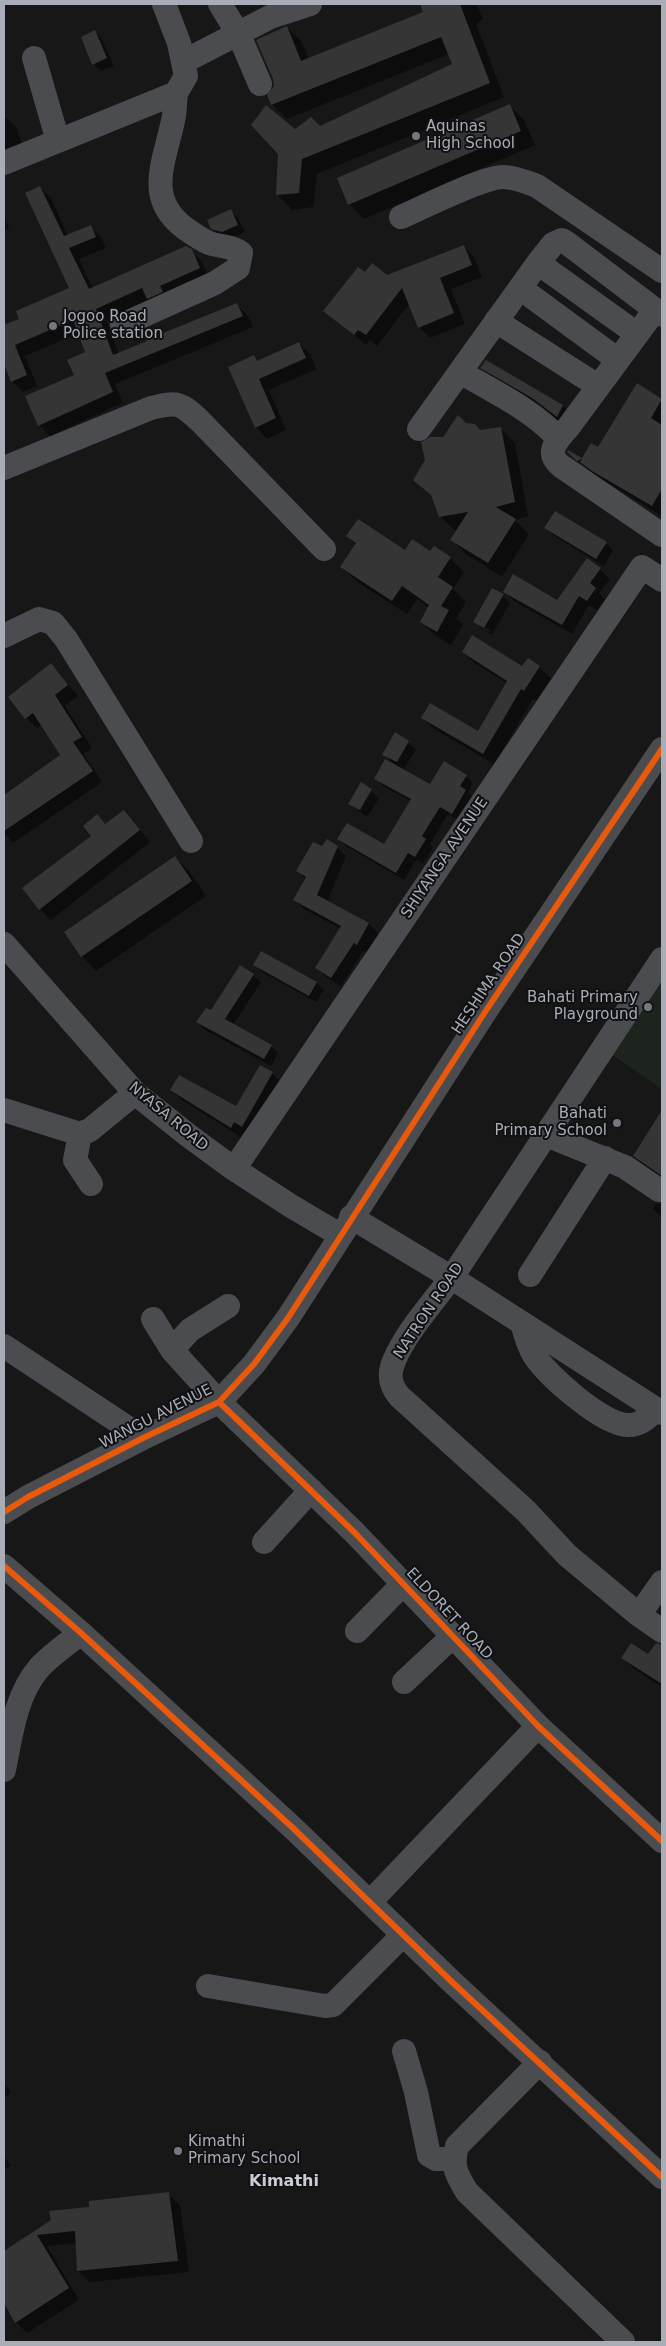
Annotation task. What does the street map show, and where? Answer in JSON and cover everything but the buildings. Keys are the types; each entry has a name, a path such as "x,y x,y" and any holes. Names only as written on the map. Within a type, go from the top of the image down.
{"street":[{"path":"122,325 215,283 238,268 241,260 241,253 235,248 211,244 192,233 176,221 164,206 160,187 162,161 174,116 176,93 186,76 179,44 164,4"},
{"path":"220,4 239,35 260,84"},
{"path":"183,62 239,35 270,17 310,4"},
{"path":"34,58 58,142"},
{"path":"4,163 176,93"},
{"path":"401,217 479,183 501,177 518,179 538,186 662,270"},
{"path":"419,430 538,263 553,244 564,241 658,312 637,334 567,429 558,438 552,450 553,457 559,465 662,536"},
{"path":"538,263 637,334"},
{"path":"520,288 618,360"},
{"path":"496,321 598,386"},
{"path":"460,372 528,412 544,423 558,438"},
{"path":"4,468 151,408 176,403 184,406 201,422 324,549"},
{"name":"SHIYANGA AVENUE","path":"234,1170 662,536"},
{"path":"642,567 662,580"},
{"path":"4,636 39,619 54,623 155,780 191,841"},
{"name":"HESHIMA ROAD","path":"346,1226 662,749"},
{"name":"NYASA ROAD","path":"4,944 135,1092 234,1170 291,1206 346,1226 452,1278 659,1411"},
{"name":"NATRON ROAD","path":"662,959 452,1278 405,1341 394,1362 390,1377 392,1387 421,1418 526,1511 567,1555 639,1615 662,1630"},
{"path":"4,1110 80,1134 90,1130 135,1092"},
{"path":"80,1134 75,1160 77,1166 92,1184"},
{"path":"546,1135 625,1167 660,1190"},
{"path":"530,1275 605,1158"},
{"name":"WANGU AVENUE","path":"4,1512 28,1496 218,1402 254,1364 288,1318 346,1226"},
{"path":"172,1350 190,1330 228,1306"},
{"name":"ELDORET ROAD","path":"153,1319 172,1350 218,1402 311,1490 538,1726 662,1841"},
{"path":"522,1323 536,1357 553,1376 605,1418 628,1426 640,1423 659,1411"},
{"path":"4,1346 143,1438"},
{"path":"264,1542 311,1490"},
{"path":"4,1566 81,1633 294,1829 403,1936 662,2178"},
{"path":"639,1615 662,1582"},
{"path":"357,1630 403,1584"},
{"path":"4,1770 13,1723 26,1687 39,1668 81,1633"},
{"path":"404,1682 453,1636"},
{"path":"370,1902 538,1726"},
{"path":"208,1986 325,2006 332,2005 403,1936"},
{"path":"404,2051 416,2092 429,2155 436,2160 453,2159"},
{"path":"540,2062 457,2146 453,2159 456,2173 467,2192 622,2342"}],"shaded area":[{"name":"Bahati Primary Playground","path":"662,965 662,1089 605,1050"}],"cycle path":[{"path":"4,1512 28,1497 143,1438 219,1402 254,1364 288,1318 485,1012 662,749"},
{"path":"219,1402 355,1533 538,1726 662,1841"},
{"path":"4,1566 81,1633 294,1829 452,1982 662,2177"}],"place":[{"name":"Aquinas High School","path":"416,136"},
{"name":"Jogoo Road Police station","path":"53,326"},
{"name":"Bahati Primary Playground","path":"648,1007"},
{"name":"Bahati Primary School","path":"617,1123"},
{"name":"Kimathi Primary School","path":"178,2151"}],"district":[{"name":"Kimathi","path":"284,2182"}]}
